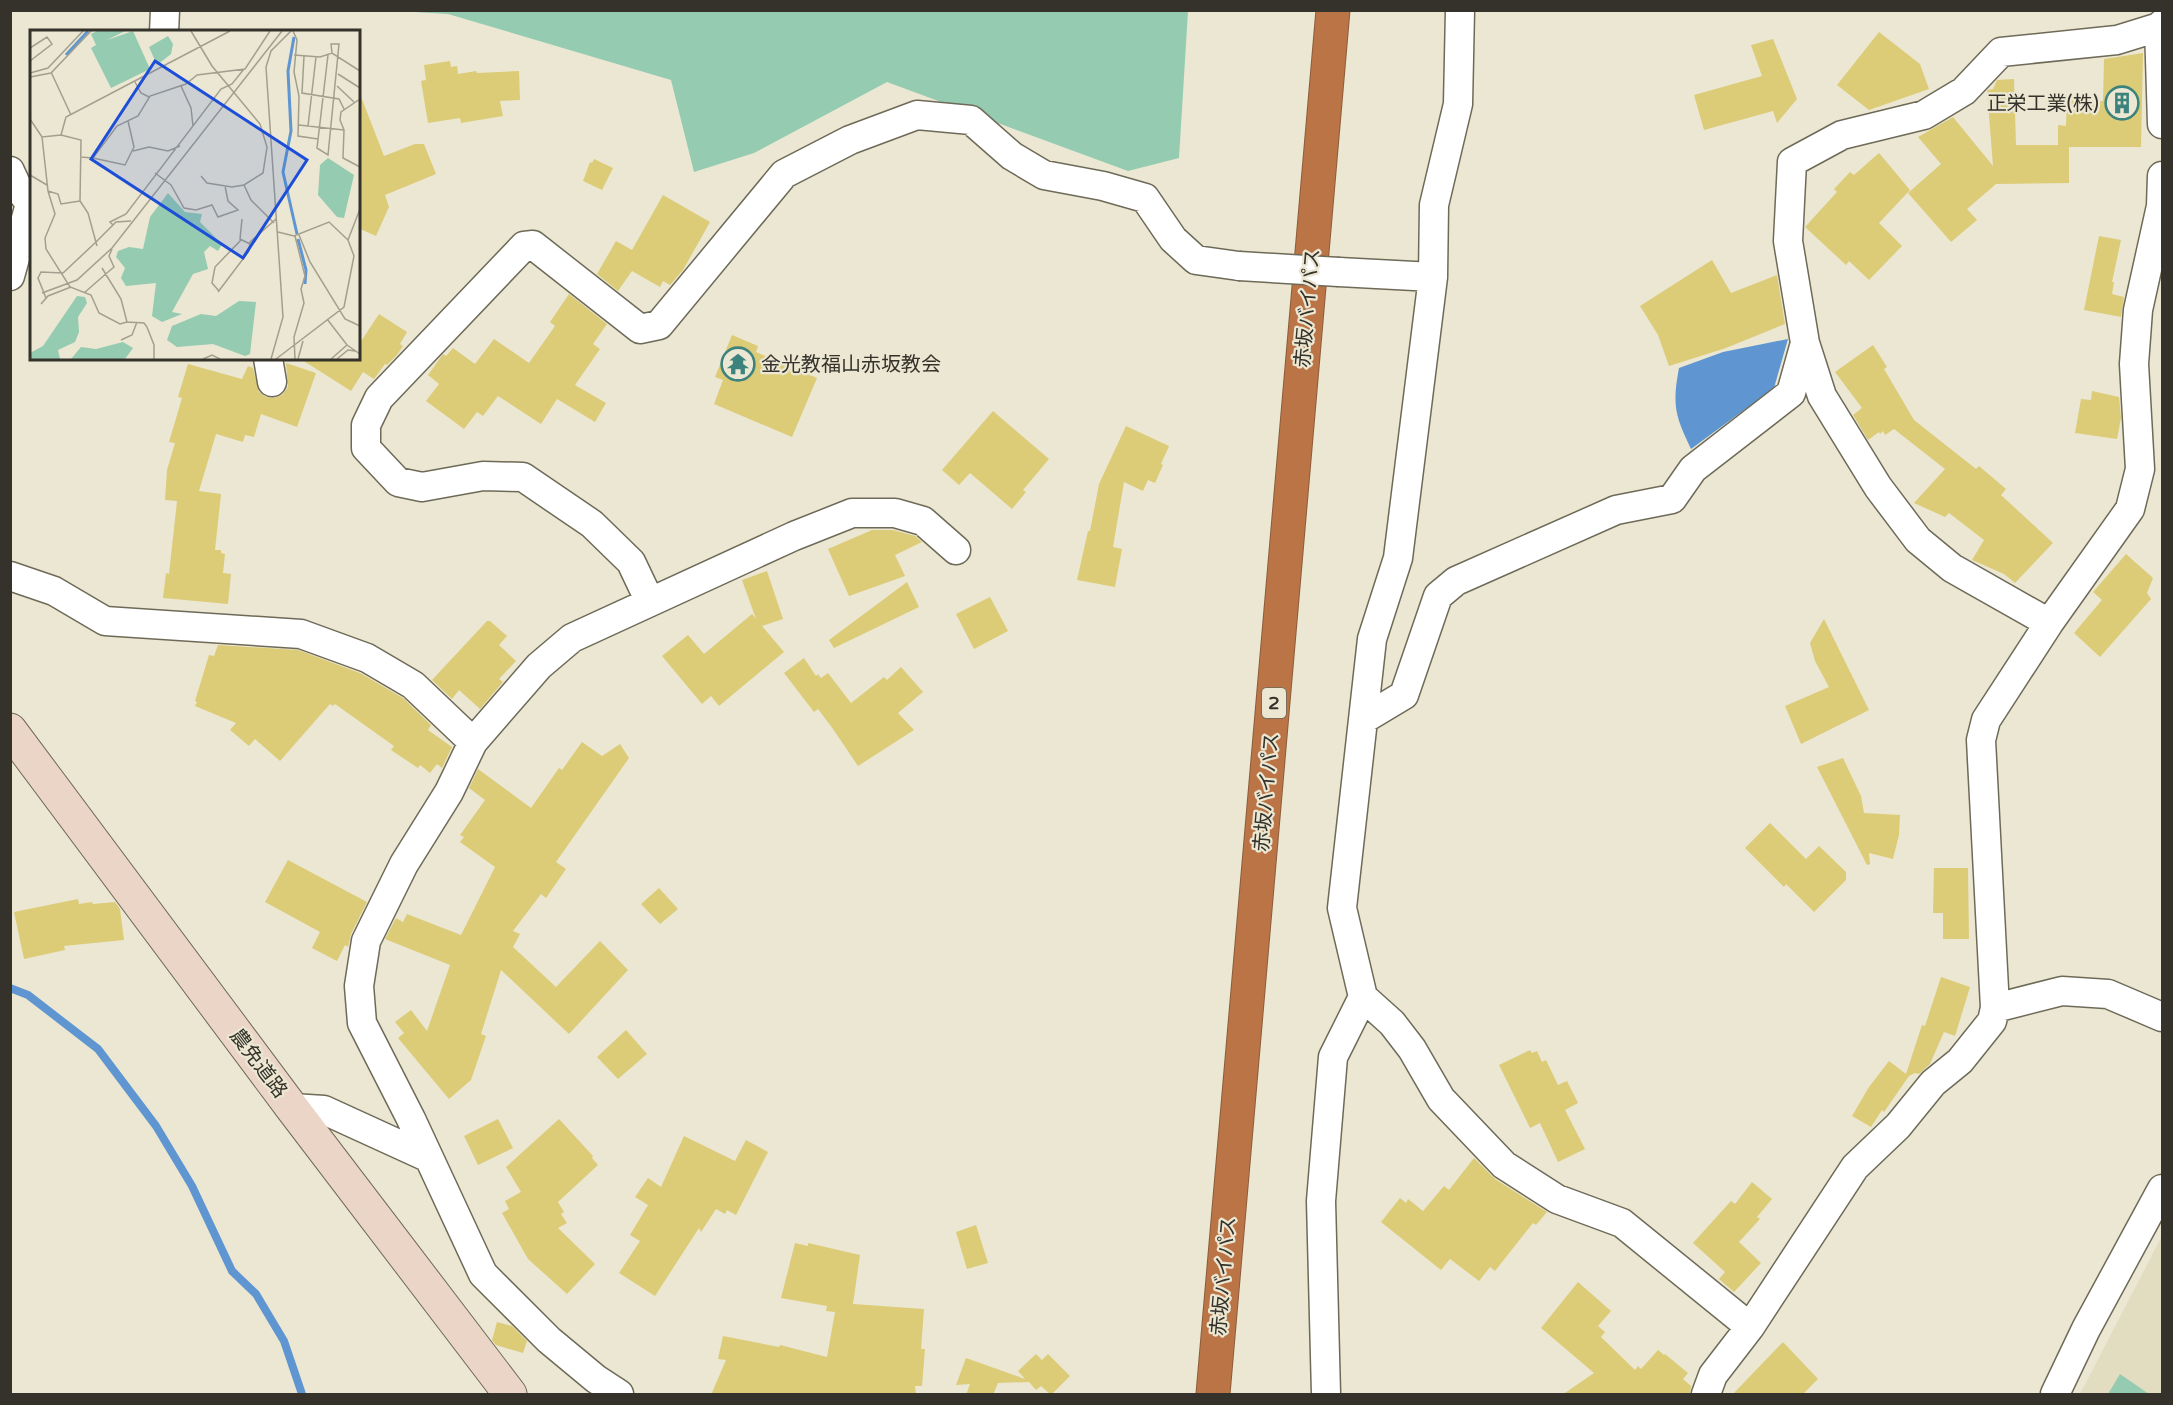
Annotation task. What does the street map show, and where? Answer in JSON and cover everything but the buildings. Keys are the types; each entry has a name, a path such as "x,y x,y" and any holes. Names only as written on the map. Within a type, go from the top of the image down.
{"highway":[{"name":"赤坂バイパス","path":"1200,1395 1317,10"},
{"name":"赤坂バイパス","path":"1213,1395 1332,10"}],"street":[{"path":"164,30 165,10"},
{"path":"1460,10 1458,104 1434,206 1433,277 1398,558 1372,639 1342,908 1363,998 1392,1023 1412,1049 1441,1099 1504,1165 1557,1199 1622,1223 1750,1327"},
{"path":"2049,623 1952,568 1918,540 1878,487 1822,396 1805,343 1788,241 1792,162 1842,135 1924,115 1964,91 2001,52 2116,40 2161,26 2163,124"},
{"path":"650,602 631,562 592,524 523,477 483,476 422,488 398,482 366,448 366,425 379,398 524,246 533,245 640,329 659,326 783,174 850,140 917,115 971,120 1012,156 1044,175 1103,186 1145,198 1173,239 1196,260 1239,266 1433,277"},
{"path":"1706,1395 1713,1375 1750,1327 1855,1167 1898,1126 1933,1083 1960,1061 1992,1021 1995,1008 1981,740 1986,720 2049,623 2130,509 2140,469 2134,364 2138,310 2161,206 2163,176"},
{"path":"10,276 30,204 19,178"},
{"path":"1364,719 1404,696 1438,596 1456,581 1616,510 1672,499 1693,469 1791,393 1805,343"},
{"path":"599,1390 483,1274 387,1070 362,1023 359,986 366,941 404,864 448,792 473,742 539,666 572,638 783,541 852,513 895,513 923,521 956,550"},
{"path":"10,576 54,591 105,621 301,634 367,658 413,685 473,742"},
{"name":"農免道路","path":"10,730 510,1395"},
{"path":"1995,1008 2062,991 2108,994 2163,1017"},
{"path":"1326,1395 1321,1201 1333,1057 1363,998"},
{"path":"292,1108 324,1110 429,1158"},
{"path":"2055,1395 2086,1329 2163,1189"}],"shaded area":[{"path":"2162,1236 2162,1394 2080,1394 2108,1340"}],"green space":[{"path":"396,11 1188,11 1179,158 1128,171 887,82 754,153 694,172 671,80 448,14"},
{"path":"2120,1374 2149,1394 2108,1394"}],"water":[{"path":"1788,339 1774,388 1691,449 1676,410 1679,368 1723,352"}],"waterway":[{"path":"10,988 28,995 98,1049 156,1126 192,1186 232,1271 256,1294 284,1341 302,1394"}],"place":[{"name":"正栄工業(株)","path":"2122,103"},
{"name":"金光教福山赤坂教会","path":"738,364"}]}
